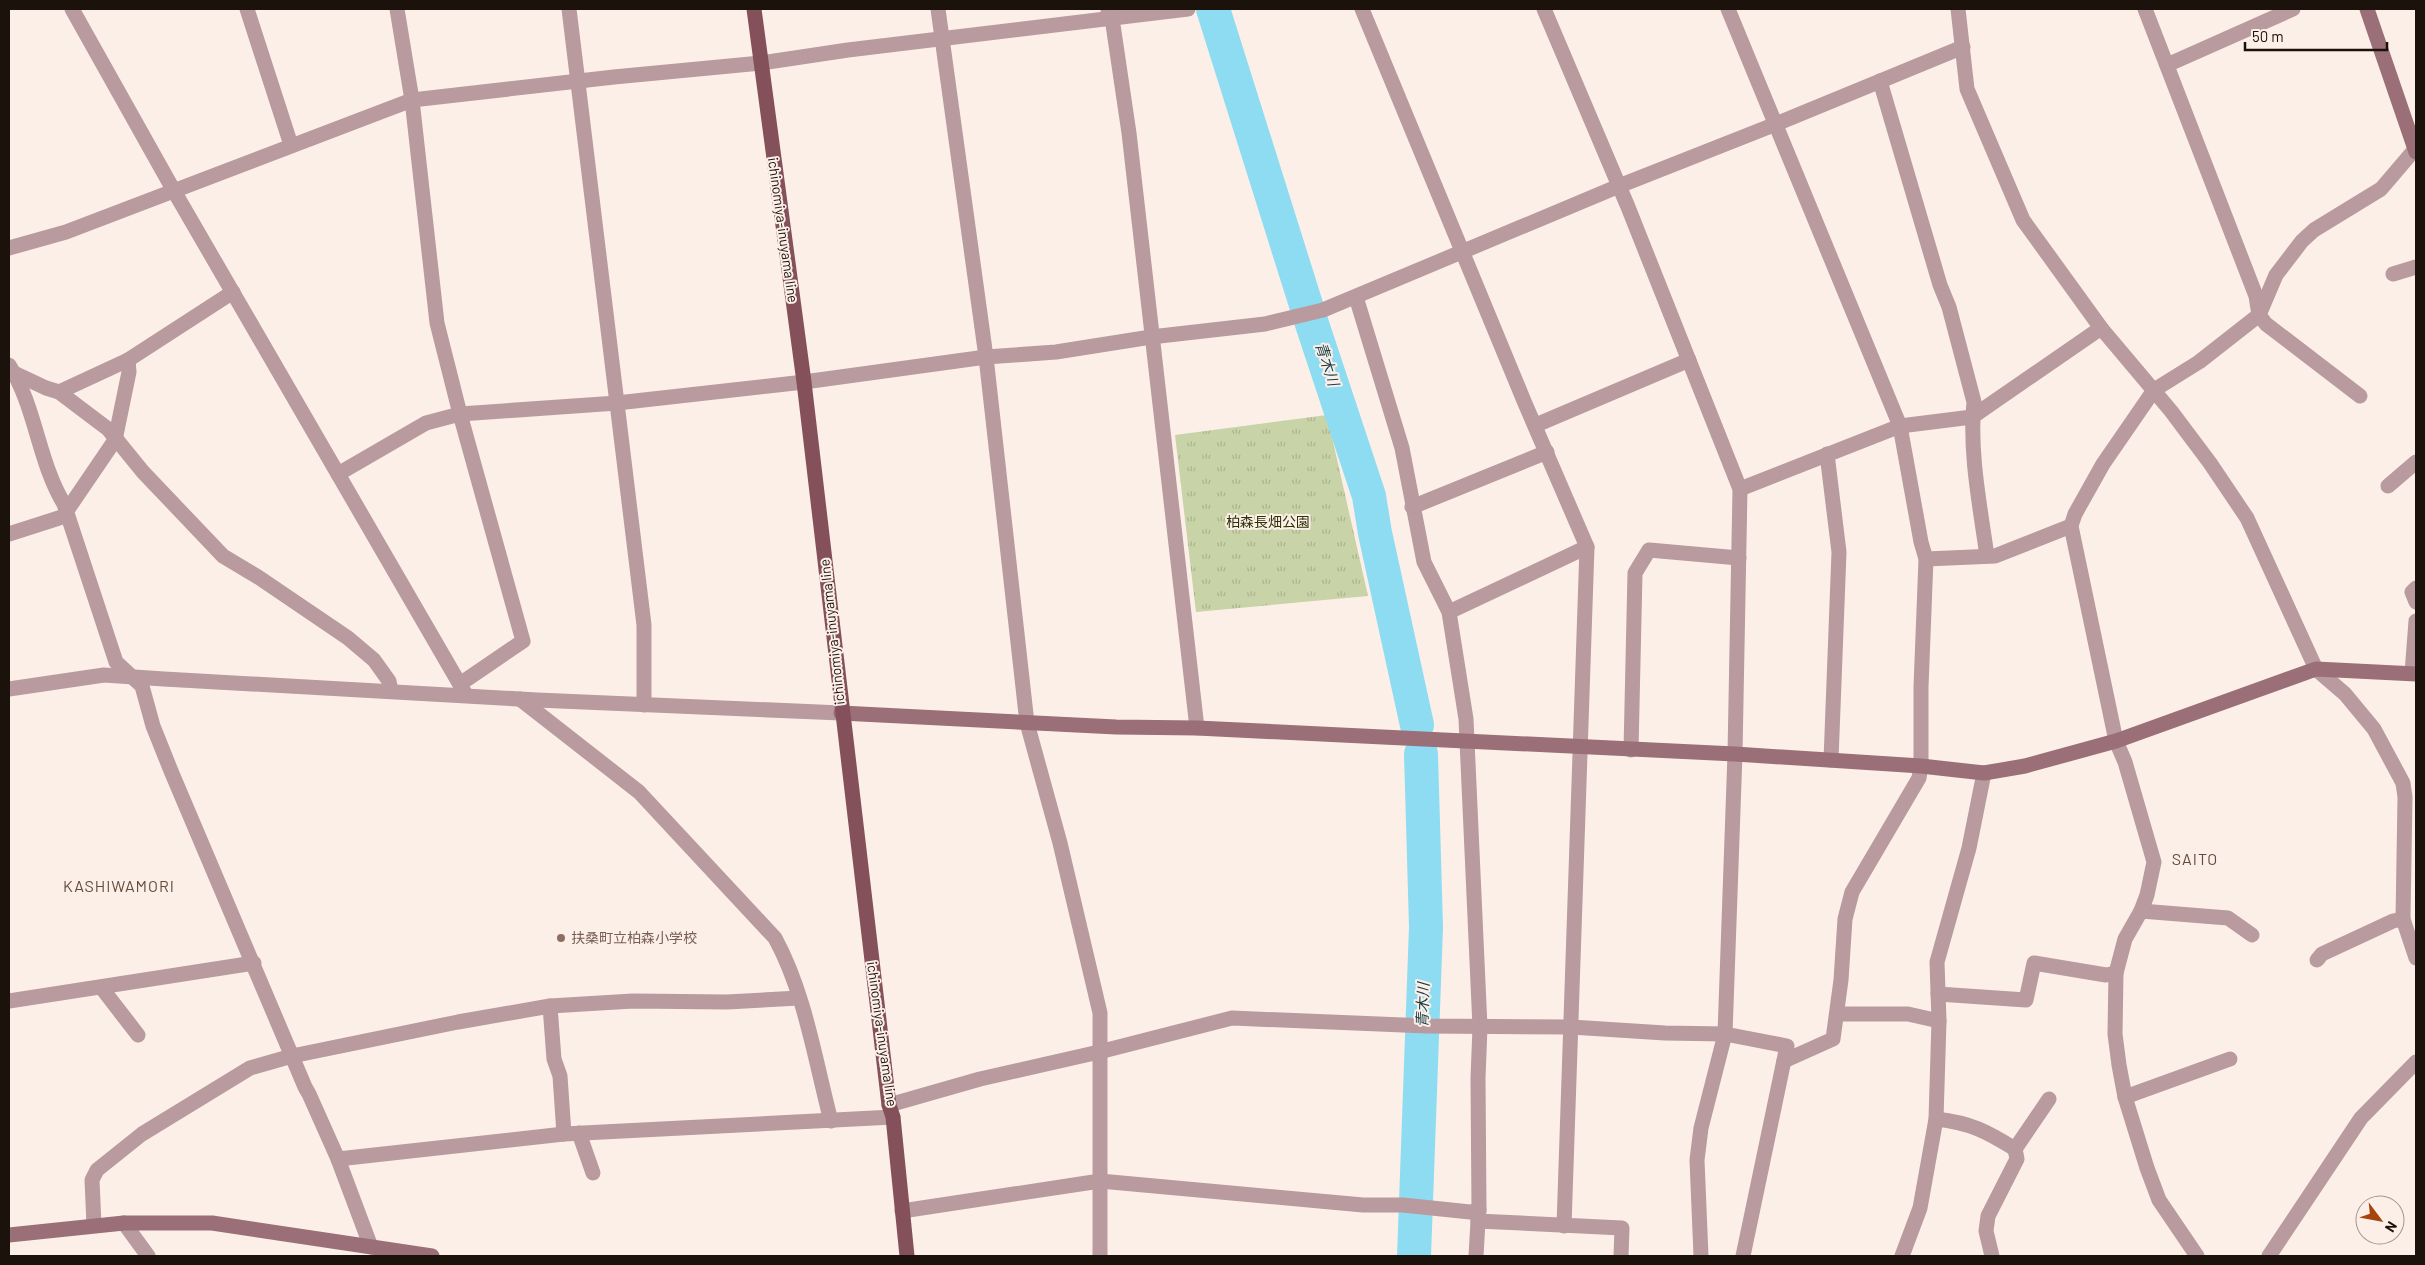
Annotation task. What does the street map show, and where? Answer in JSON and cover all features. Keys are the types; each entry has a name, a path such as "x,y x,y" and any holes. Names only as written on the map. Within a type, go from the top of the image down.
{"main road":[{"name":"ichinomiya-inuyama line","path":"754,9 804,382 841,713 908,1256"}],"street":[{"path":"73,9 174,191 463,689"},
{"path":"247,9 291,145"},
{"path":"397,9 412,100 437,323 460,414 523,641 463,689"},
{"path":"569,9 644,625 644,705"},
{"path":"938,9 986,357 1027,723 1060,843 1100,1012 1100,1256"},
{"path":"9,248 66,232 412,100 761,63 941,39 1110,13 1188,9"},
{"path":"1362,9 1587,547 1582,747 1564,1226"},
{"path":"1544,9 1619,186 1740,489 1735,754 1725,1034 1701,1128 1697,1160 1701,1256"},
{"path":"1728,9 1900,426 1921,542 1926,558 1921,687 1922,766 1919,778 1852,892 1845,919 1838,1014 1833,1039 1784,1061"},
{"path":"1958,9 1967,89 2024,220 2101,328 2154,390 2210,463 2247,518 2316,669 2346,694 2374,729 2400,776 2410,799 2403,919 2416,958"},
{"path":"2145,9 2256,296 2259,315 2266,324 2360,396"},
{"path":"2167,65 2293,9"},
{"path":"2197,1256 2159,1200 2125,1097 2115,1034 2116,973 2125,939 2142,911 2154,862 2125,762 2116,741 2071,526 2075,514 2103,464 2154,390 2199,362 2259,315 2276,274 2302,241 2314,230 2381,189 2416,150 2367,9"},
{"path":"1110,13 1129,133 1196,728"},
{"path":"338,474 426,423 460,414 617,402 804,382 986,357 1056,352 1151,337 1265,324 1323,310 1463,254 1619,186 1963,47"},
{"path":"1880,81 1940,285 1949,307 1974,402 1972,417 1987,556"},
{"path":"2393,274 2416,267"},
{"path":"60,392 128,360 233,292"},
{"path":"1356,297 1402,448 1412,508 1424,562 1448,612 1466,719 1480,1027 1476,1256"},
{"path":"1740,489 1900,426 1972,417 2101,328"},
{"path":"9,534 62,517 66,512 115,440 129,372 128,360"},
{"path":"1536,425 1689,360"},
{"path":"12,369 46,388 60,392 108,429 115,440 189,523 223,556 258,576 348,638 374,660 388,681 391,691"},
{"path":"12,369 53,487 66,512 116,662 142,686 153,726 292,1056 338,1159 371,1247"},
{"path":"1412,508 1547,452"},
{"path":"1827,454 1839,552 1832,760"},
{"path":"2388,486 2416,462"},
{"path":"1926,558 1995,556 2071,526"},
{"path":"1448,612 1587,547"},
{"path":"1631,750 1636,573 1649,550 1739,558"},
{"path":"2416,588 2412,592 2416,602"},
{"path":"9,689 104,675 391,691 463,689 520,699 1027,723 1196,728 1735,754 1922,766 1984,774 2025,766 2116,741 2316,669 2414,674 2416,622"},
{"path":"520,699 639,792 775,938 788,960 831,1120"},
{"path":"1908,1253 1920,1208 1936,1119 1939,1021 1937,978 1939,954 1969,848 1984,774"},
{"path":"2142,911 2228,918 2252,935"},
{"path":"2317,960 2322,954 2393,921 2403,919"},
{"path":"1938,994 2026,1000 2034,963 2106,975 2116,973"},
{"path":"9,1001 254,964"},
{"path":"101,987 138,1035"},
{"path":"94,1226 92,1180 97,1170 142,1134 250,1068 292,1056 550,1006 633,1001 727,1002 799,998"},
{"path":"550,1006 554,1059 560,1076 564,1134"},
{"path":"1838,1014 1901,1014 1939,1021"},
{"path":"338,1159 564,1134 831,1120 891,1111 980,1079 1099,1052 1232,1018 1480,1027 1571,1027 1665,1033 1725,1034 1787,1046 1742,1256"},
{"path":"2125,1097 2230,1059"},
{"path":"2269,1256 2361,1118 2416,1062"},
{"path":"2015,1149 2049,1099"},
{"path":"1936,1119 1967,1123 1990,1133 2015,1149 2017,1158 1988,1216 1986,1231 1992,1256"},
{"path":"579,1133 593,1173"},
{"path":"902,1211 1100,1181 1364,1204 1403,1205 1470,1212 1478,1215 1564,1226 1622,1228 1621,1256"},
{"path":"124,1223 148,1256"},
{"path":"9,1235 124,1223 212,1223 432,1256"}],"green space":[{"name":"柏森長畑公園","path":"1327,415 1368,596 1196,612 1175,435"}],"waterway":[{"name":"青木川","path":"1213,9 1313,327 1369,496 1375,533 1417,725"},
{"name":"青木川","path":"1414,1256 1426,927 1421,754"}],"place":[{"name":"扶桑町立柏森小学校","path":"561,938"}],"district":[{"name":"SAITO","path":"2195,859"},
{"name":"KASHIWAMORI","path":"119,886"}]}
